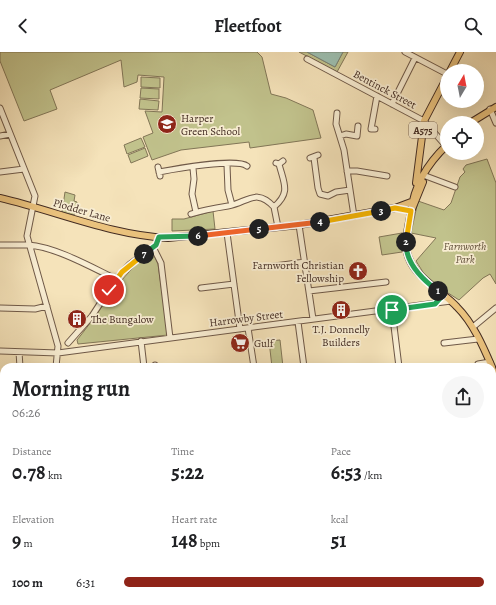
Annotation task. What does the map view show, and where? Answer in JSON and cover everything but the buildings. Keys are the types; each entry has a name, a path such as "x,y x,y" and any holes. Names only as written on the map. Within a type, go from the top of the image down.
{"main road":[{"path":"454,64 460,52"},
{"name":"A575","path":"416,188 424,121 440,90"},
{"path":"481,116 493,108"},
{"name":"A575","path":"411,211 427,167 440,152"},
{"name":"A575","path":"424,175 416,188 411,202 406,246 408,255 423,278 451,301 465,316 473,327 490,363"},
{"name":"Plodder Lane","path":"0,198 35,207 94,226 159,237 188,237 300,225 395,208"},
{"path":"395,208 411,202"},
{"path":"395,208 411,211"}],"street":[{"path":"404,52 440,70"},
{"path":"392,104 415,58"},
{"name":"Bentinck Street","path":"308,59 424,121 440,138"},
{"path":"375,129 371,129 377,96"},
{"path":"0,108 35,196 35,207 28,227 29,245 58,346 57,363"},
{"path":"493,108 496,123"},
{"path":"337,113 336,124 340,136 354,216"},
{"path":"340,136 346,134 357,136 358,126"},
{"path":"0,136 10,134"},
{"path":"314,157 318,188 322,195 328,196 336,192 350,190"},
{"path":"159,172 193,168 208,164 244,163"},
{"path":"274,207 282,200 285,194 279,163"},
{"path":"228,164 228,190 232,205"},
{"path":"193,168 193,213 232,205 250,197 255,197 266,200 274,207 278,227"},
{"path":"0,172 24,169"},
{"path":"347,172 357,171 387,176"},
{"path":"424,175 455,187"},
{"path":"300,225 313,319"},
{"path":"227,233 240,329"},
{"path":"71,342 92,316 116,279 130,264 153,248 159,237"},
{"path":"0,245 29,245 78,260 116,279"},
{"path":"153,248 161,263 170,338"},
{"path":"270,268 305,262"},
{"path":"309,291 386,282"},
{"path":"202,288 234,284"},
{"path":"435,304 443,295"},
{"name":"Harrowby Street","path":"0,351 58,353 451,301"},
{"path":"0,308 35,309 47,306"},
{"path":"473,327 496,308"},
{"path":"392,310 399,363"},
{"path":"298,322 303,363"},
{"path":"248,328 253,363"},
{"path":"444,343 478,339"},
{"path":"141,341 144,363"},
{"path":"19,352 20,363"}],"green space":[{"path":"0,52 257,52 262,57 271,94 286,98 313,110 321,138 250,148 249,142 181,150 152,160 143,137 153,133 145,111 162,112 164,77 138,75 137,82 124,87 121,60 50,90 57,109 24,121 0,61"},
{"path":"299,52 307,52 335,67 343,52 348,52 337,72"},
{"path":"141,77 160,78 160,88 141,87"},
{"path":"141,88 159,89 159,99 140,98"},
{"path":"140,99 159,101 158,110 139,109"},
{"path":"141,138 145,147 127,154 124,145"},
{"path":"145,148 148,156 131,163 128,155"},
{"name":"Farnworth Park","path":"487,159 496,183 496,284 490,274 483,278 459,300 428,280 416,261 436,238 411,233 418,201 444,210 451,203 460,177 465,172 463,169 466,165"},
{"path":"65,192 75,195 74,201 77,202 74,215 62,212"},
{"path":"213,211 215,229 172,231 172,219 184,219"},
{"path":"402,233 402,252 382,255 379,237"},
{"path":"152,251 158,264 168,335 78,344 77,340 120,282"},
{"path":"280,340 283,363 272,363 269,341"}],"shaded area":[{"path":"307,52 343,52 335,67"}],"place":[{"name":"Harper Green School","path":"167,124"},
{"name":"Farnworth Christian Fellowship","path":"358,271"},
{"name":"T.J. Donnelly Builders","path":"341,310"},
{"name":"The Bungalow","path":"77,319"},
{"name":"Gulf","path":"240,343"}],"route":[{"path":"109,290 116,279 130,264 157,244 159,237 188,237 300,225 342,219 395,208 411,211 406,246 408,255 417,272 443,295 435,304 392,310"}]}
